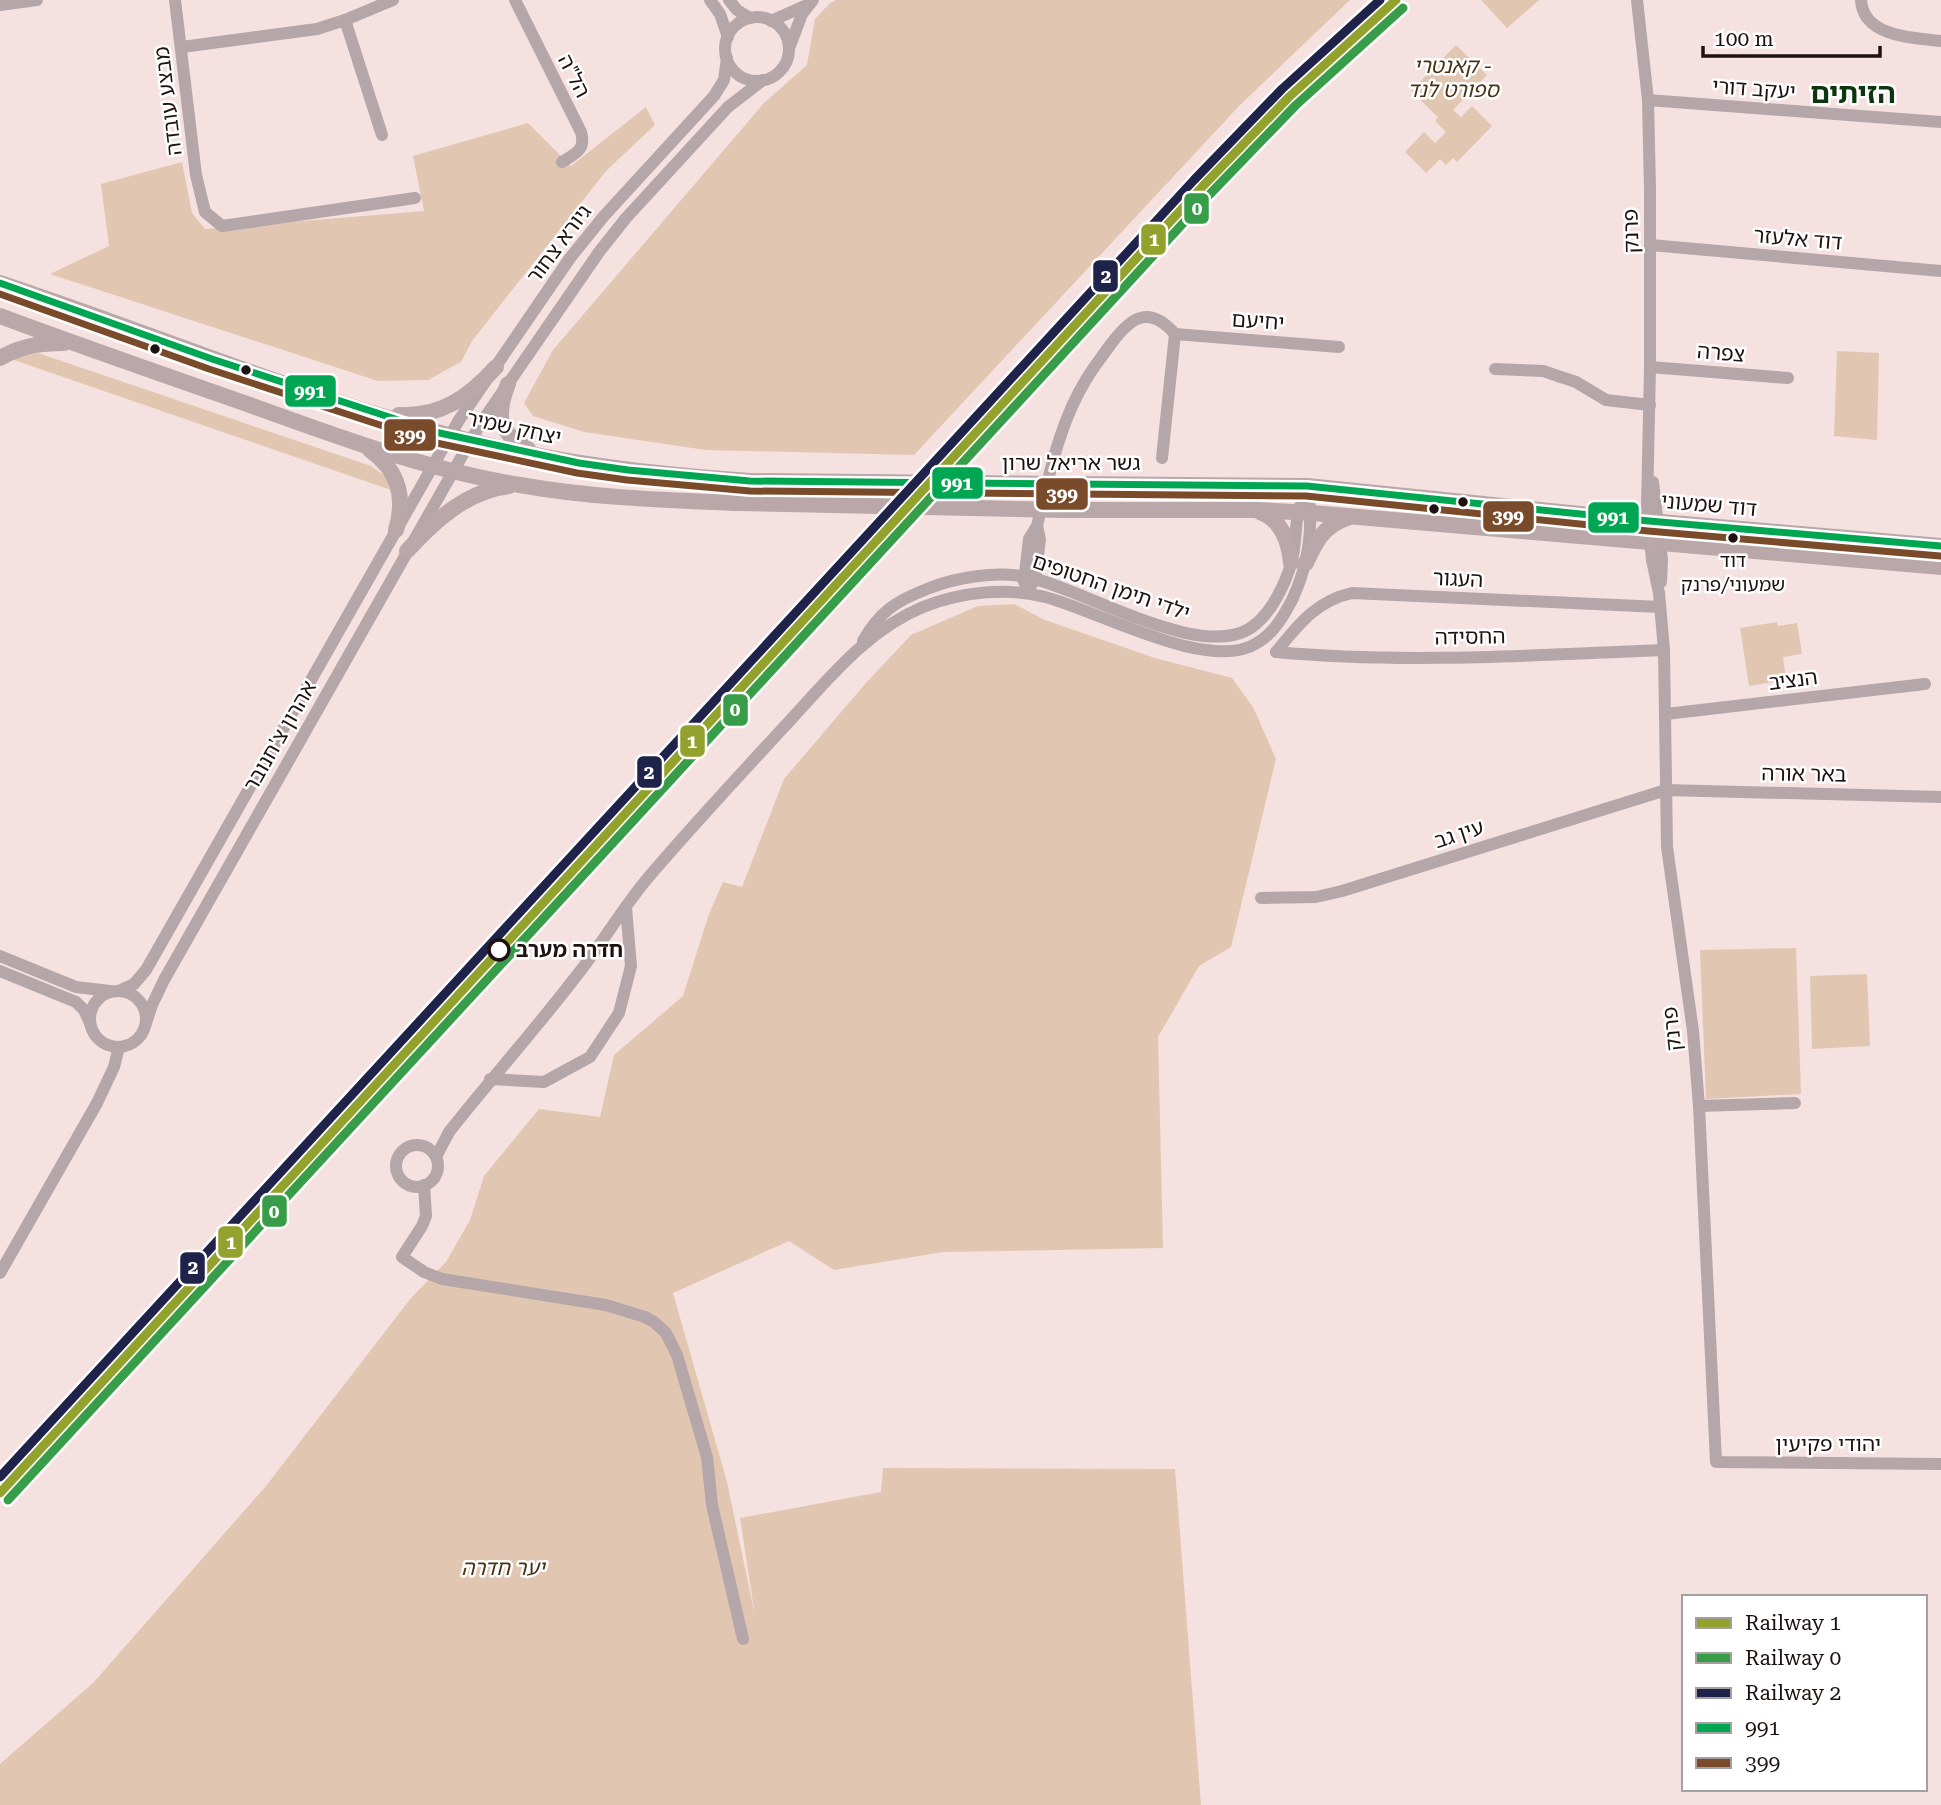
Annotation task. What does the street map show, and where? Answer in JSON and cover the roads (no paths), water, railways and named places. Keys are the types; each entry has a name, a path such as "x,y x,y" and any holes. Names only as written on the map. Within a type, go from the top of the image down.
{"main road":[{"name":"יצחק שמיר","path":"0,283 212,359 376,414 470,441 628,470 750,481"},
{"path":"0,316 362,445 453,471 518,485 625,499 737,503 1065,510 1257,510 1274,520 1298,563 1326,529 1339,520 1353,517"},
{"path":"0,358 32,344 81,344"},
{"path":"376,414 407,416 438,411 465,398 496,367"},
{"path":"508,384 500,410 502,425 519,444 543,456"},
{"path":"362,445 379,457 396,477 401,498 396,530"},
{"name":"גשר אריאל שרון","path":"750,481 1307,486"},
{"path":"407,551 431,526 457,506 485,492 518,485"},
{"name":"דוד שמעוני","path":"1307,486 1653,522 1941,546"},
{"name":"דוד שמעוני","path":"1257,510 1941,567"}],"street":[{"path":"0,5 37,0"},
{"name":"מבצע עובדה","path":"176,0 196,175 205,212 222,226 415,198"},
{"path":"182,47 317,29 393,0"},
{"name":"הל\"ה","path":"515,0 584,142 580,151 562,162"},
{"path":"710,0 720,14 728,37 727,58 737,74 763,80 773,77 786,63 789,47 802,14 812,1"},
{"path":"729,0 737,10 750,18 771,21 784,32 789,47"},
{"name":"פרנק","path":"1637,0 1648,100 1651,245 1649,463 1664,650 1667,847 1693,1031 1699,1106 1716,1462"},
{"path":"1861,0 1861,8 1867,20 1879,29 1898,35 1941,41"},
{"path":"771,21 812,1"},
{"path":"728,37 737,25 750,18"},
{"path":"345,20 382,135"},
{"name":"גיורא צחור","path":"433,465 449,435 570,258 604,216 714,96 724,80 727,58"},
{"name":"גיורא צחור","path":"453,471 508,384 599,252 626,218 728,107 763,80"},
{"name":"יעקב דורי","path":"1648,100 1941,122"},
{"name":"דוד אלעזר","path":"1651,245 1941,271"},
{"path":"1025,593 1040,539 1037,526 1061,434 1086,380 1124,327 1134,319 1151,317 1167,325 1175,334 1162,458"},
{"name":"יחיעם","path":"1175,334 1339,346"},
{"name":"צפרה","path":"1650,367 1788,378"},
{"path":"1495,369 1543,372 1576,383 1606,400 1650,405"},
{"name":"אהרון צ'חנובר","path":"116,991 134,984 146,970 433,465"},
{"name":"אהרון צ'חנובר","path":"146,1023 164,980 453,471"},
{"name":"ילדי תימן החטופים","path":"861,644 902,618 945,599 994,592 1047,597 1171,643 1217,652 1255,645 1272,631 1284,616 1294,595 1307,486"},
{"name":"ילדי תימן החטופים","path":"436,1157 449,1132 576,976 646,880 861,644 874,621 891,607 936,585 998,576 1029,578 1184,634 1217,639 1241,634 1255,626 1267,613 1298,563"},
{"name":"העגור","path":"1276,652 1314,610 1334,597 1352,593 1660,607"},
{"name":"החסידה","path":"1276,652 1321,656 1476,657 1664,650"},
{"name":"הנציב","path":"1666,714 1925,684"},
{"name":"באר אורה","path":"1666,790 1941,797"},
{"name":"עין גב","path":"1261,898 1316,897 1342,891 1666,790"},
{"path":"490,1079 544,1082 590,1057 619,1013 628,978 631,965 626,908"},
{"path":"0,956 76,987 135,996 142,1003 146,1023 138,1039 129,1045 119,1047 102,1042 94,1035 84,1010 75,1002 0,971"},
{"path":"90,1024 90,1013 95,1003 103,995 116,991"},
{"path":"0,1273 97,1103 114,1067 119,1047"},
{"path":"1699,1106 1796,1103"},
{"name":"ילדי תימן החטופים","path":"424,1147 449,1132"},
{"path":"407,1147 424,1147 436,1157 437,1171 430,1182 424,1185 404,1182 397,1170 396,1164 407,1147"},
{"path":"424,1185 426,1216 402,1257 424,1272 442,1279 617,1308 654,1322 666,1333 677,1355 707,1457 712,1505 743,1639"},
{"name":"יהודי פקיעין","path":"1716,1462 1941,1464"}],"rail line":[{"name":"2","path":"0,1477 1194,180 1282,89 1380,0"},
{"name":"1","path":"0,1493 1202,187 1289,97 1396,0"},
{"name":"0","path":"8,1500 1210,194 1296,105 1403,8"}],"place":[{"name":"דוד שמעוני/פרנק","path":"1733,538"},
{"name":"חדרה מערב","path":"499,950"}],"district":[{"name":"הזיתים","path":"1853,93"}],"park label":[{"name":"קאנטרי - ספורט לנד","path":"1453,78"},
{"name":"יער חדרה","path":"503,1568"}]}
